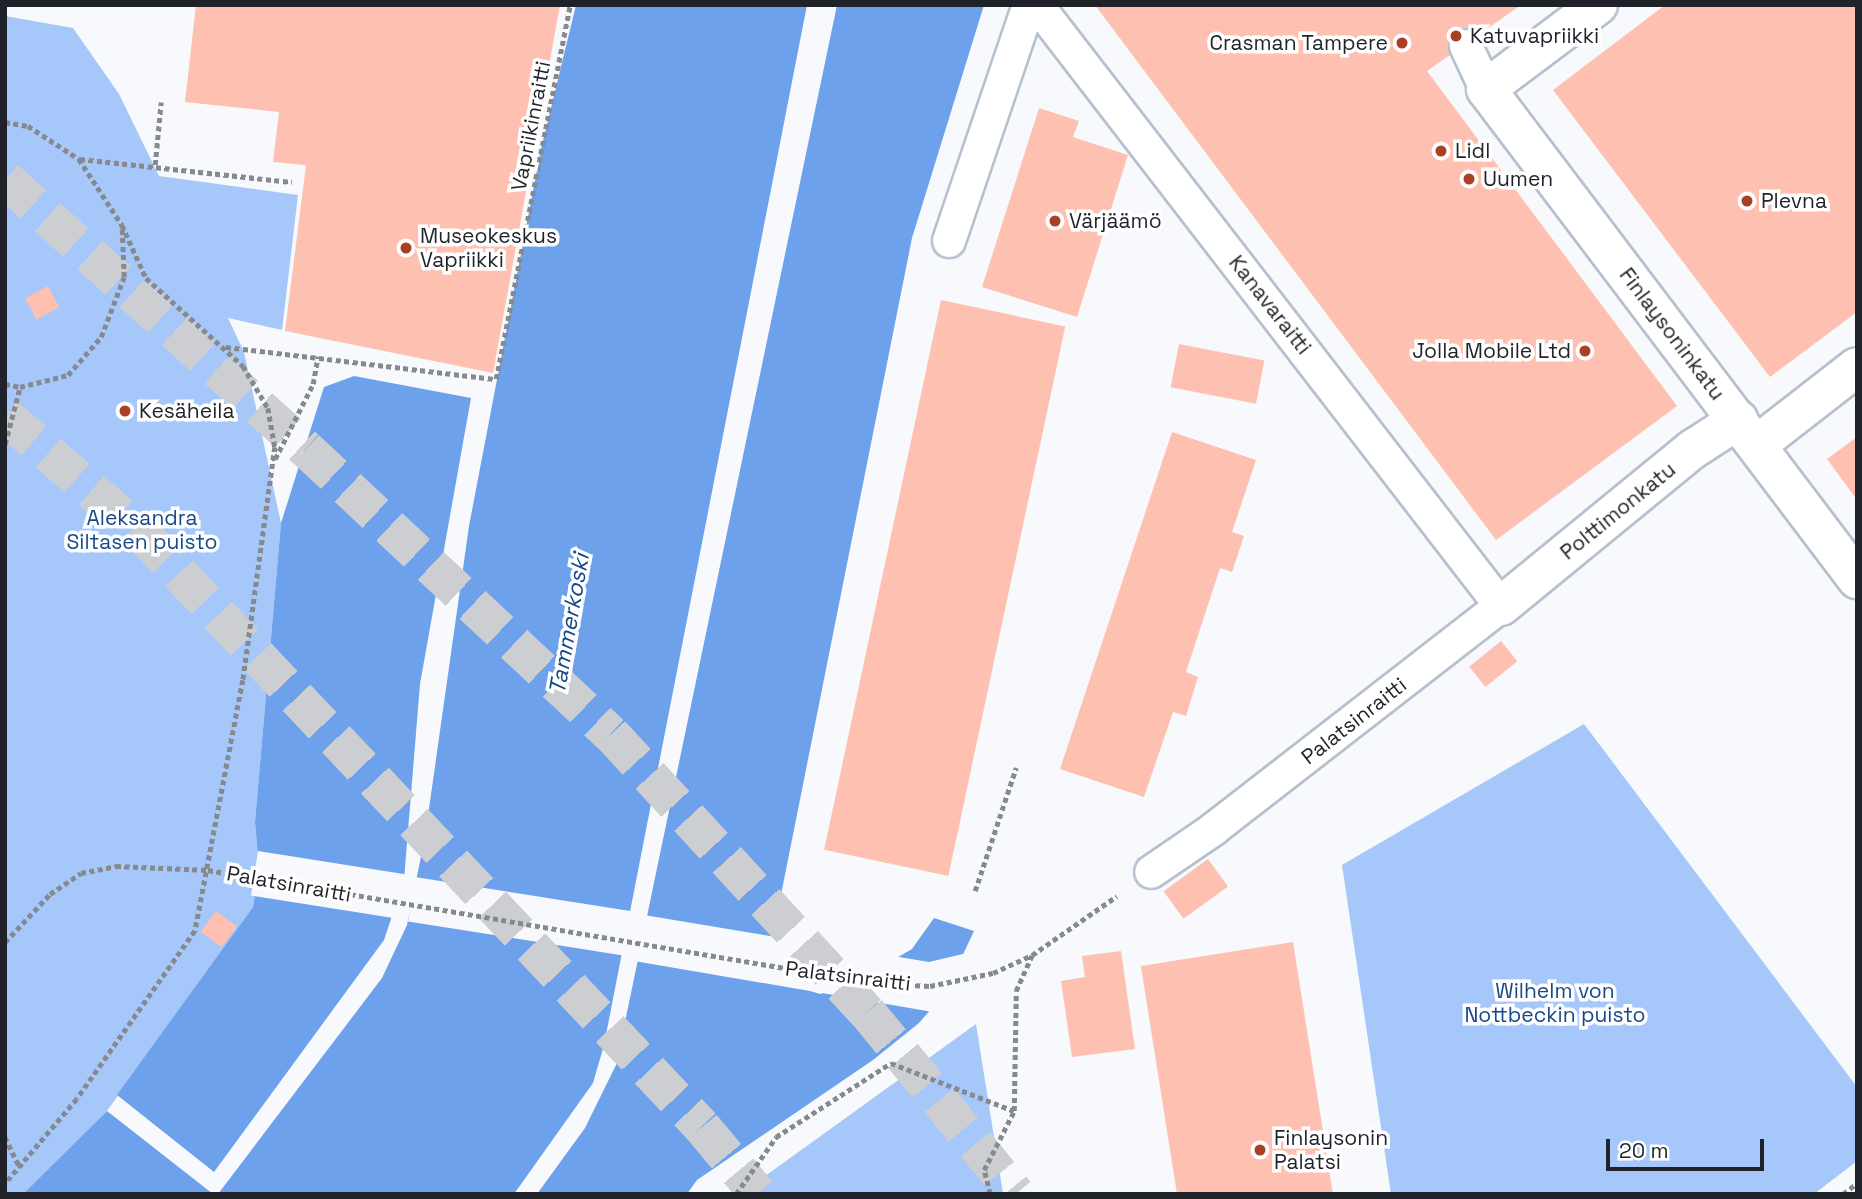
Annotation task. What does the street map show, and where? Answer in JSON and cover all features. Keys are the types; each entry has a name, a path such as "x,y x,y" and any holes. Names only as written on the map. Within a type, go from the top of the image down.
{"street":[{"path":"1486,89 1598,5"},
{"name":"Finlaysoninkatu","path":"1486,89 1857,579"},
{"name":"Polttimonkatu","path":"1501,606 1693,449 1748,432 1857,367"}],"lane":[{"path":"949,241 1029,5"},
{"name":"Kanavaraitti","path":"1037,5 1501,606"},
{"path":"1466,46 1486,89"},
{"name":"Palatsinraitti","path":"1152,873 1214,830 1501,606"}],"path":[{"name":"Vapriikinraitti","path":"318,356 496,379 570,5"},
{"path":"155,164 161,102"},
{"path":"5,122 28,126 79,159 122,225 146,278 226,347 243,366 268,408 273,463 243,680 195,931 77,1100 5,1184"},
{"path":"79,159 155,164 292,182"},
{"path":"5,384 20,387 68,375 101,337 124,277 122,225"},
{"path":"226,347 318,356 313,384 273,463"},
{"path":"5,444 20,387"},
{"path":"975,891 1016,768"},
{"name":"Palatsinraitti","path":"5,942 50,894 81,873 116,866 208,870 873,984 930,986 993,972 1032,954 1152,873"},
{"path":"990,1194 984,1170 1014,1111 1016,991 1032,954"},
{"path":"736,1194 776,1137 891,1063 1014,1111"},
{"path":"5,1137 21,1168"},
{"path":"1843,1194 1857,1183"}],"green space":[{"name":"Aleksandra Siltasen puisto","path":"5,16 73,28 119,94 159,176 298,195 282,330 228,318 244,352 281,523 255,822 259,868 253,907 107,1111 23,1194 5,1194"},
{"name":"Wilhelm von Nottbeckin puisto","path":"1584,724 1857,1087 1857,1161 1814,1194 1391,1194 1342,865"},
{"path":"976,1024 1003,1194 740,1194"}],"water":[{"name":"Tammerkoski","path":"576,5 807,5 604,1045 593,1083 514,1194 218,1194 382,978 407,925 425,837 469,526 541,149"},
{"path":"837,5 984,5 912,238 771,945 781,970 798,987 820,994 848,986 912,949 934,918 974,931 945,993 919,1023 873,1060 697,1180 687,1194 537,1194 585,1128 616,1065"},
{"path":"354,376 471,398 420,684 404,880 384,940 214,1172 117,1095 253,907 259,868 255,822 281,523 324,387"},
{"path":"107,1111 213,1194 23,1194"}],"pier":[{"path":"258,851 408,875 401,919 251,895"},
{"path":"415,877 633,912 626,956 408,921"},
{"path":"644,915 776,937 784,968 799,984 820,990 847,982 893,956 929,962 967,953 948,994 933,1012 634,961"}],"building":[{"name":"Museokeskus Vapriikki","path":"196,5 560,5 493,373 285,331 306,165 273,162 279,112 185,102"},
{"path":"1095,5 1521,5 1427,71 1677,406 1496,540"},
{"name":"Plevna","path":"1665,5 1857,5 1857,312 1770,377 1553,90"},
{"name":"Värjäämö","path":"1039,108 1079,121 1073,137 1128,155 1077,317 982,287"},
{"path":"48,286 59,307 36,319 25,298"},
{"path":"941,300 1065,326 948,876 824,850"},
{"path":"1179,344 1264,361 1256,404 1171,387"},
{"path":"1172,432 1256,460 1232,532 1244,536 1232,572 1220,568 1186,672 1198,677 1186,716 1173,712 1144,797 1060,769"},
{"path":"1857,437 1857,500 1827,459"},
{"path":"1501,641 1517,661 1485,687 1469,667"},
{"path":"1208,859 1228,887 1183,919 1164,891"},
{"path":"216,911 237,926 222,947 201,932"},
{"path":"1293,942 1333,1194 1177,1194 1141,966"},
{"path":"1121,951 1135,1049 1072,1057 1061,981 1085,977 1082,956"}],"tunnel":[{"path":"5,179 306,449 611,734 867,1012 1016,1194"},
{"path":"5,416 140,532 702,1127 758,1194"}],"place":[{"name":"Katuvapriikki","path":"1456,36"},
{"name":"Crasman Tampere","path":"1402,43"},
{"name":"Lidl","path":"1441,151"},
{"name":"Uumen","path":"1469,179"},
{"name":"Plevna","path":"1747,201"},
{"name":"Värjäämö","path":"1055,221"},
{"name":"Museokeskus Vapriikki","path":"406,248"},
{"name":"Jolla Mobile Ltd","path":"1585,351"},
{"name":"Kesäheila","path":"125,411"},
{"name":"Finlaysonin Palatsi","path":"1260,1150"}]}
